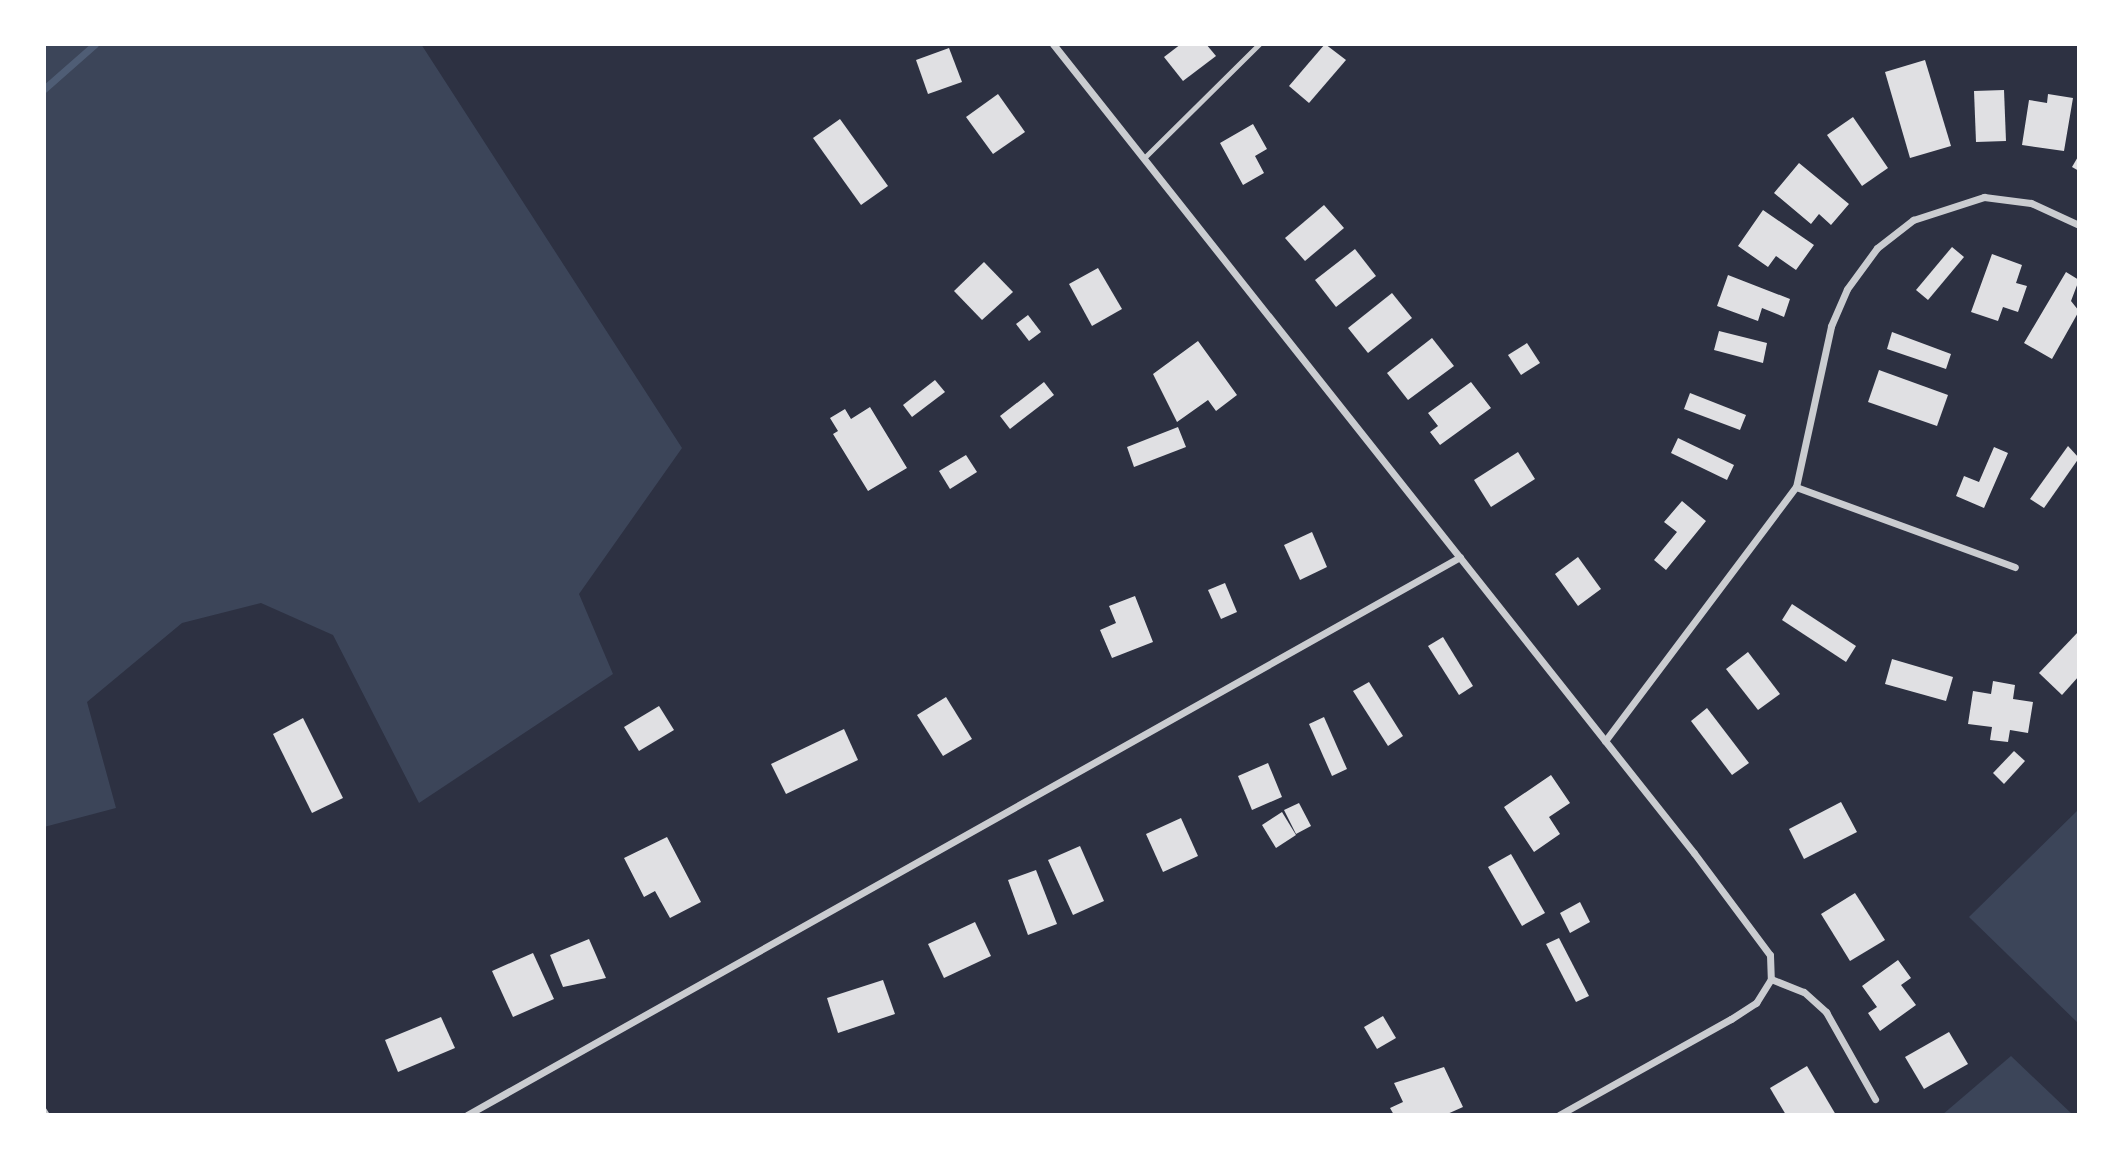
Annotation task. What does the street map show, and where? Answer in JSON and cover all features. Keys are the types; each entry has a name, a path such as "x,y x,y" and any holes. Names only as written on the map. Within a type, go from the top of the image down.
{"street":[{"path":"1053,44 1460,556 1770,956 1771,979 1756,1003 1559,1115"},
{"path":"1605,741 1796,487 1831,326 1847,289 1877,248 1913,219 1984,197 2031,203 2079,225"},
{"path":"1796,487 2015,567"},
{"path":"467,1115 1460,556"},
{"path":"1771,979 1804,992 1826,1012 1875,1099"}],"lane":[{"path":"1144,158 1259,44"},
{"path":"44,1110 47,1115"}],"shaded area":[{"path":"44,44 421,44 682,448 579,594 613,674 419,803 333,635 261,603 182,623 87,702 116,808 44,827"},
{"path":"2079,809 2079,1024 1969,917"},
{"path":"2011,1056 2073,1115 1942,1115"}],"building":[{"path":"1181,44 1206,44 1216,56 1183,81 1164,57"},
{"path":"1325,44 1346,60 1309,103 1289,86"},
{"path":"949,48 962,82 928,94 916,60"},
{"path":"1925,60 1951,146 1910,158 1885,72"},
{"path":"2004,90 2006,141 1976,142 1974,91"},
{"path":"998,94 1025,132 993,154 966,117"},
{"path":"2048,94 2073,98 2064,151 2022,145 2029,100 2047,103"},
{"path":"1853,117 1888,168 1862,186 1827,135"},
{"path":"840,119 888,186 861,205 813,138"},
{"path":"1253,124 1267,149 1255,156 1264,173 1243,185 1220,143"},
{"path":"2079,155 2079,171 2072,167"},
{"path":"1799,163 1849,204 1831,225 1819,214 1811,224 1774,193"},
{"path":"1324,205 1344,228 1305,261 1285,238"},
{"path":"1763,210 1814,245 1796,270 1776,256 1768,267 1738,246"},
{"path":"1952,247 1964,257 1928,300 1916,290"},
{"path":"1355,249 1376,276 1336,307 1315,280"},
{"path":"1992,254 2022,265 2016,283 2027,286 2018,312 2003,307 1998,321 1971,312"},
{"path":"984,262 1013,292 982,320 954,291"},
{"path":"1098,268 1122,309 1092,326 1069,284"},
{"path":"2066,272 2079,280 2071,301 2079,311 2052,359 2024,343"},
{"path":"1728,275 1790,299 1784,317 1762,308 1758,321 1717,306"},
{"path":"1392,293 1412,318 1368,353 1348,328"},
{"path":"1028,315 1041,332 1029,341 1016,324"},
{"path":"1719,331 1767,343 1763,363 1714,350"},
{"path":"1892,332 1951,354 1946,369 1887,349"},
{"path":"1432,338 1454,366 1408,400 1387,373"},
{"path":"1198,341 1237,395 1216,411 1208,400 1177,422 1153,374"},
{"path":"1527,343 1540,363 1521,375 1508,355"},
{"path":"1879,370 1948,395 1937,426 1868,402"},
{"path":"935,380 945,392 912,417 903,405"},
{"path":"1044,382 1054,395 1010,429 1000,416"},
{"path":"1471,382 1491,408 1440,445 1430,432 1438,426 1428,413"},
{"path":"1690,393 1746,415 1740,430 1684,409"},
{"path":"870,407 907,468 868,491 833,434 838,431 830,418 845,409 851,419"},
{"path":"1178,427 1186,447 1134,467 1127,447"},
{"path":"1678,438 1734,465 1727,480 1671,453"},
{"path":"2068,446 2079,458 2044,508 2030,499"},
{"path":"1994,447 2008,453 1984,508 1956,496 1964,476 1979,482"},
{"path":"1518,452 1535,479 1491,507 1474,480"},
{"path":"966,455 977,472 950,489 939,471"},
{"path":"1682,501 1706,521 1666,570 1654,560 1677,532 1664,522"},
{"path":"1312,532 1327,567 1300,580 1284,545"},
{"path":"1578,557 1601,589 1578,606 1555,574"},
{"path":"1225,583 1237,612 1221,619 1208,590"},
{"path":"1135,596 1153,642 1112,658 1100,630 1116,623 1109,606"},
{"path":"1792,604 1856,646 1846,662 1782,620"},
{"path":"2079,631 2079,676 2062,695 2039,673"},
{"path":"1443,637 1473,686 1459,695 1428,646"},
{"path":"1748,652 1780,694 1758,710 1726,669"},
{"path":"1892,659 1953,677 1946,701 1885,684"},
{"path":"1993,681 2015,685 2013,699 2033,702 2028,733 2010,730 2008,742 1990,740 1992,727 1968,724 1973,691 1991,694"},
{"path":"1369,682 1403,736 1388,746 1353,691"},
{"path":"946,697 972,739 943,756 917,715"},
{"path":"659,706 674,730 639,751 624,727"},
{"path":"1707,708 1749,763 1732,775 1691,721"},
{"path":"1324,717 1347,769 1332,776 1309,724"},
{"path":"303,718 343,798 312,813 273,734"},
{"path":"844,729 858,760 786,794 771,764"},
{"path":"2014,751 2025,761 2004,784 1993,773"},
{"path":"1268,763 1282,797 1252,810 1238,776"},
{"path":"1551,775 1570,803 1549,817 1560,834 1534,852 1504,807"},
{"path":"1841,802 1857,832 1804,859 1789,829"},
{"path":"1299,803 1311,826 1296,834 1284,810"},
{"path":"1282,812 1296,835 1276,848 1262,825"},
{"path":"1181,818 1198,856 1163,872 1146,834"},
{"path":"667,837 701,902 670,918 655,891 644,897 624,858"},
{"path":"1080,846 1104,901 1073,915 1048,860"},
{"path":"1511,854 1545,913 1522,926 1488,867"},
{"path":"1036,870 1057,924 1028,935 1008,880"},
{"path":"1855,893 1885,940 1850,961 1821,914"},
{"path":"1580,902 1590,922 1570,933 1560,913"},
{"path":"975,922 991,956 944,978 928,944"},
{"path":"1559,938 1589,996 1576,1002 1546,944"},
{"path":"589,939 606,978 563,987 550,955"},
{"path":"533,953 554,999 513,1017 492,971"},
{"path":"1898,960 1911,978 1901,985 1916,1005 1880,1031 1868,1013 1877,1007 1862,986"},
{"path":"883,980 895,1014 838,1033 827,998"},
{"path":"1383,1016 1396,1038 1377,1049 1364,1027"},
{"path":"441,1017 455,1048 398,1072 385,1040"},
{"path":"1949,1032 1968,1064 1924,1089 1905,1057"},
{"path":"1807,1066 1836,1115 1786,1115 1770,1088"},
{"path":"1444,1067 1463,1107 1445,1115 1394,1115 1390,1108 1403,1102 1394,1083"}],"waterway":[{"path":"44,89 95,44"}]}
